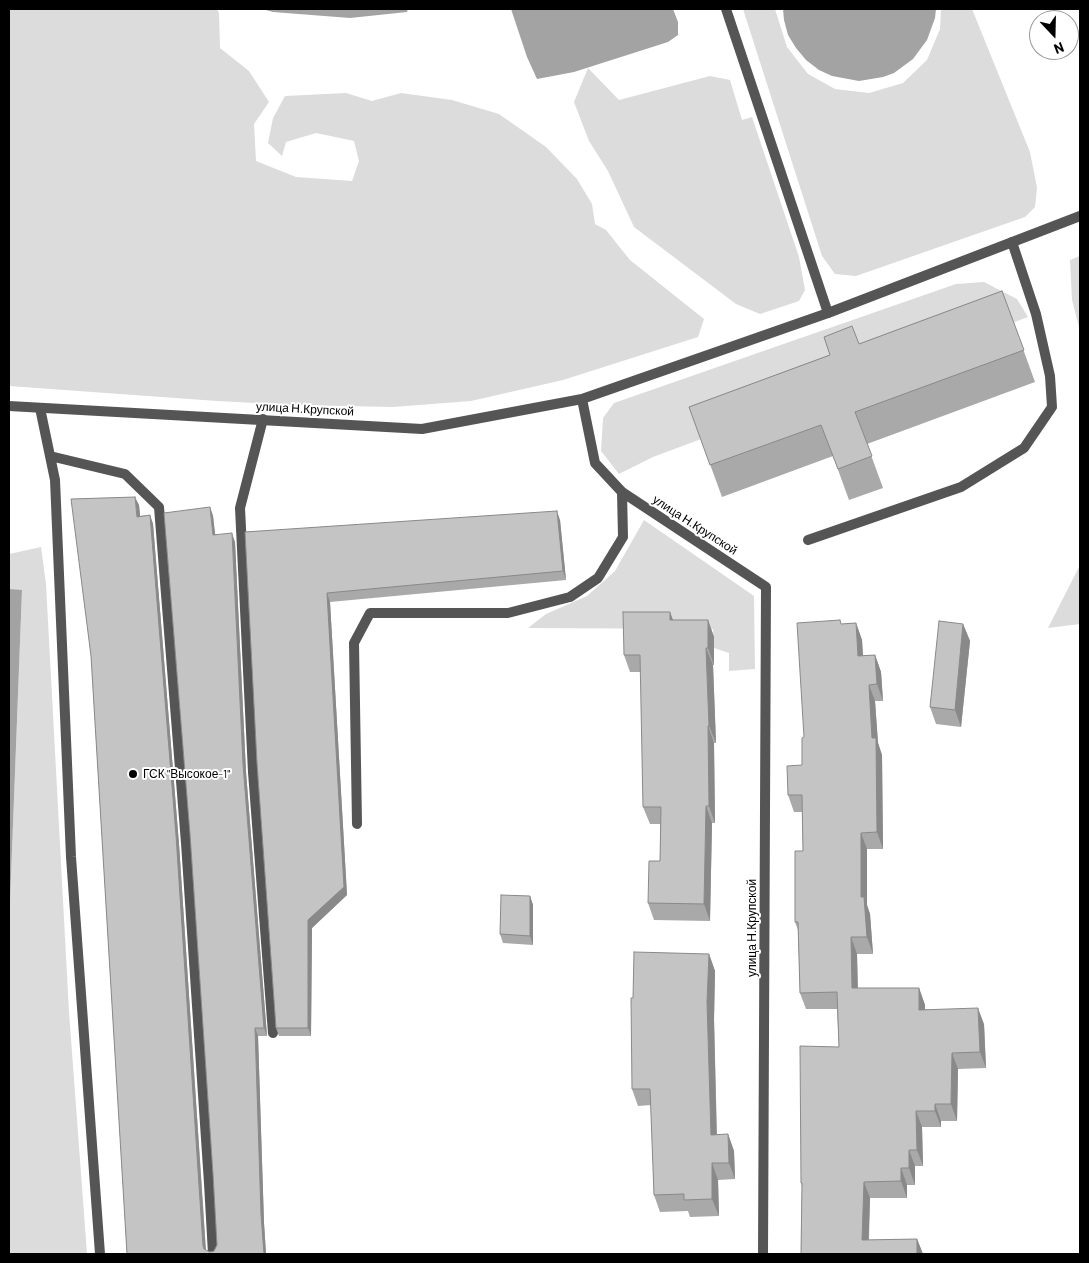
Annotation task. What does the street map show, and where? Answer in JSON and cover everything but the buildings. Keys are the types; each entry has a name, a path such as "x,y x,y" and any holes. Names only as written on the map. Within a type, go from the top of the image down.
{"street":[{"path":"726,9 828,312"},
{"path":"582,399 828,312 1080,216"},
{"path":"808,540 961,487 1024,448 1052,407 1050,376 1036,314 1012,242"},
{"name":"улица Н.Крупской","path":"9,406 422,429 582,399 595,463 622,492 766,587 763,1254"},
{"path":"40,408 54,480 71,857 100,1254"},
{"path":"263,419 240,508 254,772 272,1033"},
{"path":"50,456 125,474 159,507 186,843 213,1254"},
{"path":"357,824 354,643 370,613 508,613 570,597 598,578 624,537 622,492"}],"shaded area":[{"path":"9,9 217,9 219,13 220,48 249,71 269,102 254,124 256,161 296,177 352,181 359,161 354,141 316,133 286,142 282,156 268,143 273,118 285,96 346,93 372,101 401,93 452,100 499,114 546,147 577,179 592,204 595,224 606,230 630,260 704,319 698,337 563,380 471,401 393,407 217,401 9,386"},
{"path":"262,9 408,9 407,12 350,18 273,12"},
{"path":"511,9 673,9 678,22 678,35 668,42 574,72 537,79 527,57"},
{"path":"743,9 775,9 787,47 808,74 835,89 869,93 903,83 927,60 940,29 941,9 972,9 1030,152 1037,188 1035,207 1025,217 856,276 835,274 822,256"},
{"path":"783,9 936,9 935,18 927,40 913,59 894,73 859,81 832,76 819,70 806,60 788,35"},
{"path":"588,68 619,100 710,76 730,80 742,120 752,117 799,257 805,290 799,301 760,314 736,304 634,227 608,171 589,141 574,102"},
{"path":"1080,256 1080,331 1072,300 1070,260"},
{"path":"984,282 1017,299 1028,317 653,457 619,474 601,451 603,418 614,403 956,284"},
{"path":"644,520 754,596 755,669 729,671 729,653 714,648 713,629 528,628 546,614 587,596 615,571"},
{"path":"41,547 46,584 69,1012 87,1254 9,1254 9,929 22,591 9,589 9,554"},
{"path":"1080,565 1080,624 1048,628"},
{"path":"9,589 22,590 9,929"}],"place":[{"name":"ГСК \"Высокое-1\"","path":"133,774"}]}
